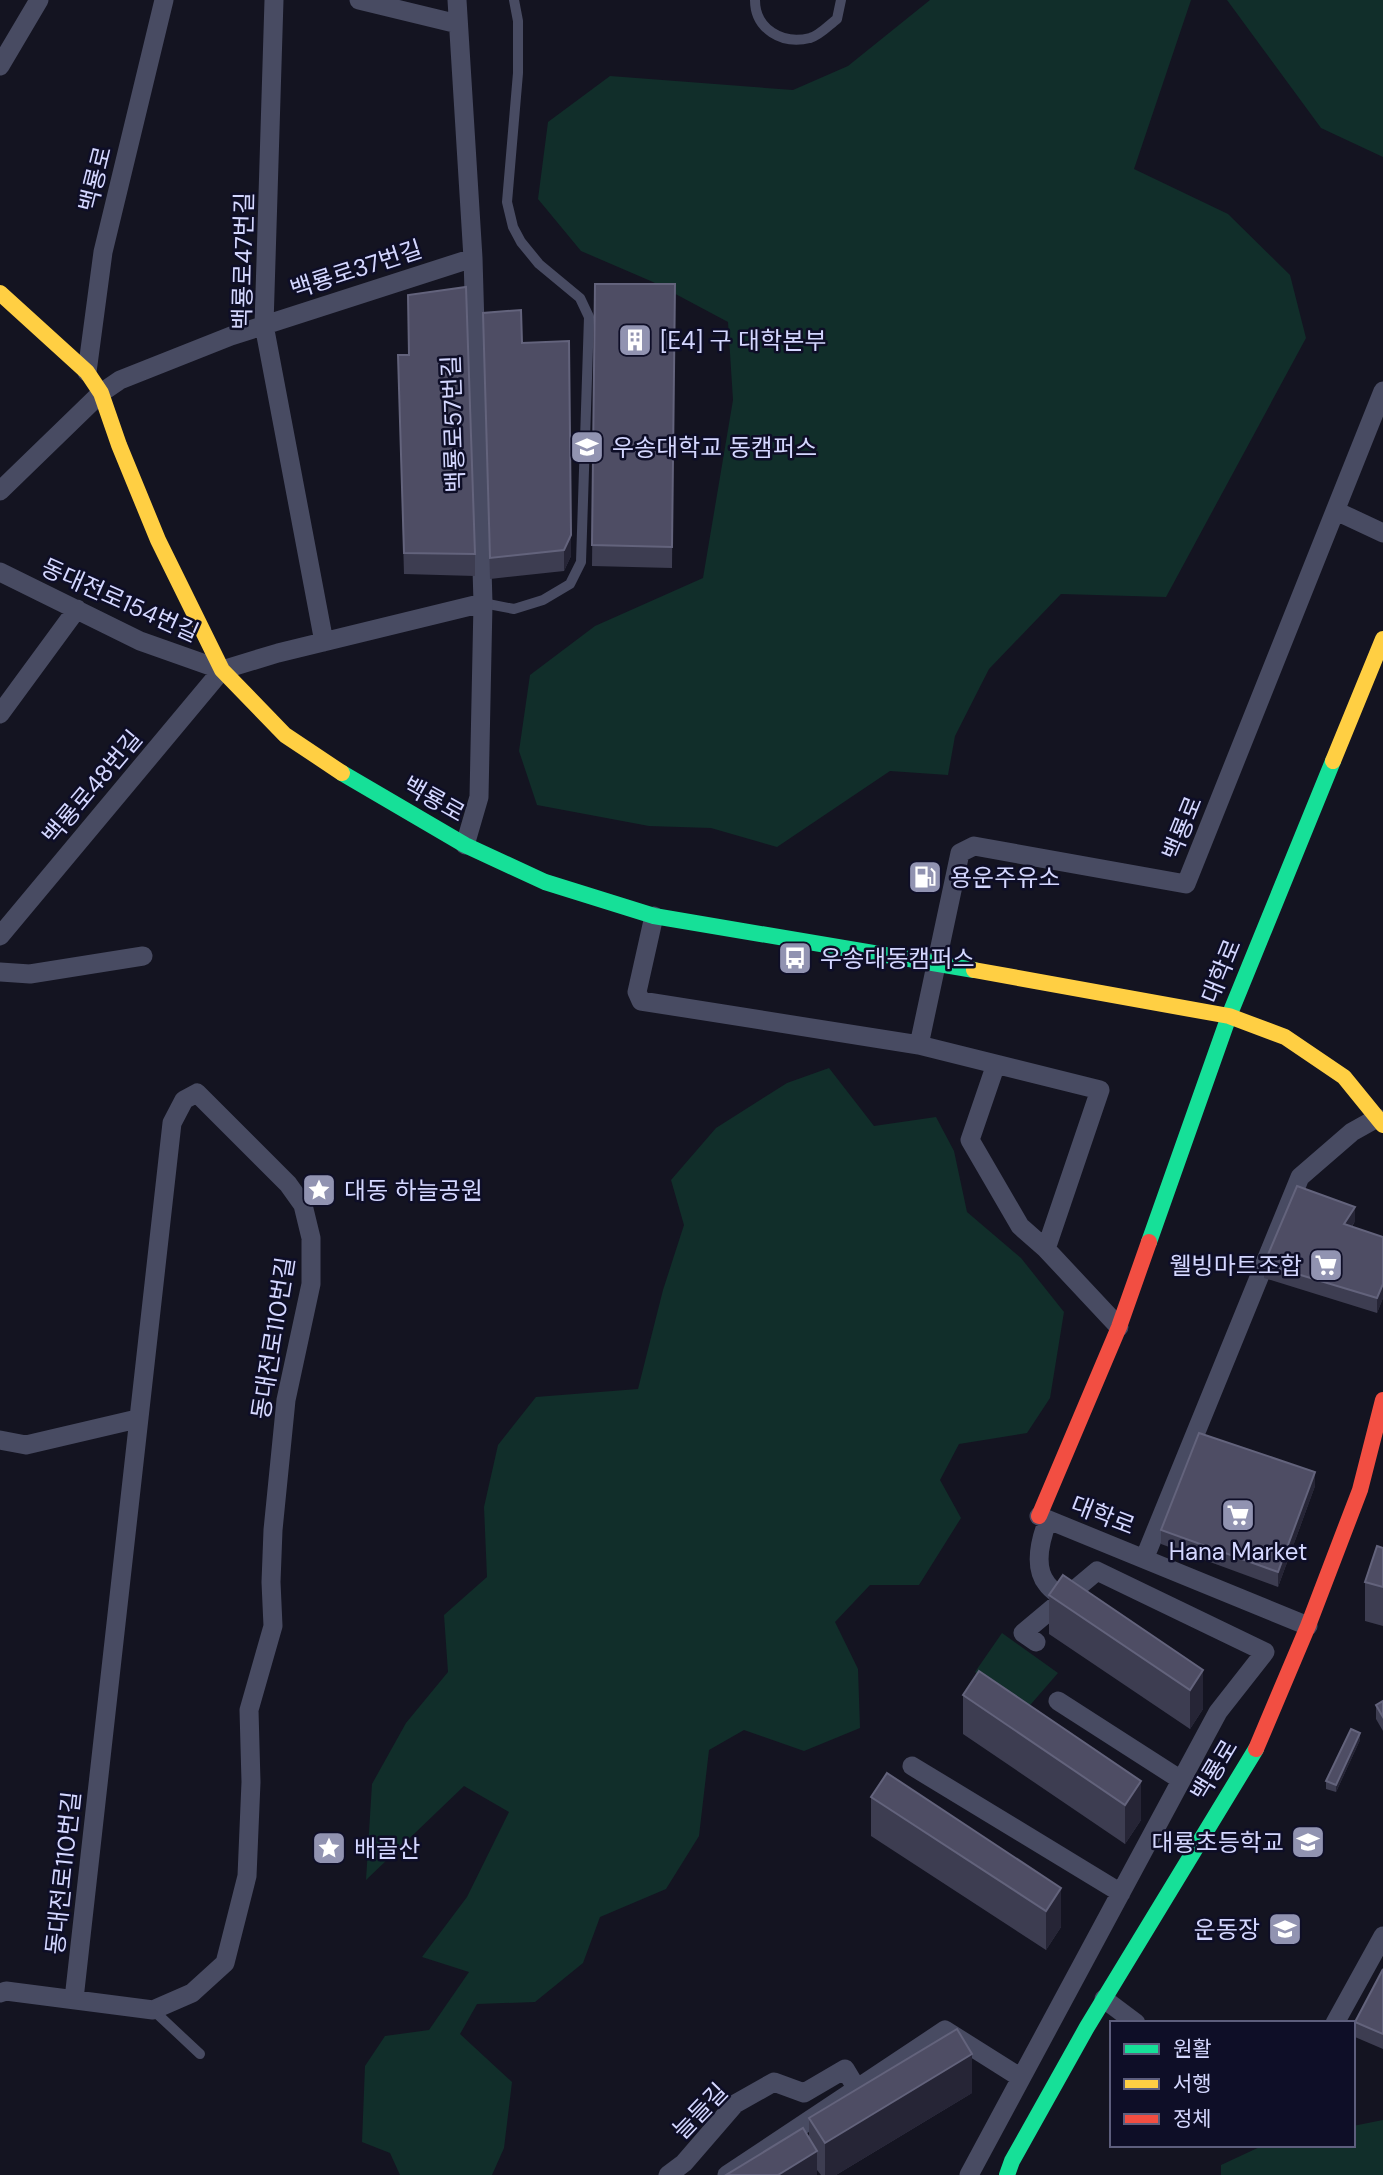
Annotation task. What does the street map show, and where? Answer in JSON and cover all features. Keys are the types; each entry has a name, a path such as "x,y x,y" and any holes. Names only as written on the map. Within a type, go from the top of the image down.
{"main road":[{"name":"백룡로","path":"0,293 87,372 101,393 158,540 222,670 285,735 363,788 465,845 545,882 654,916 937,963 1229,1016 1285,1037 1344,1077 1380,1121"},
{"name":"대학로","path":"1044,1518 1119,1327 1229,1016 1383,639"},
{"name":"백룡로","path":"1007,2175 1012,2161 1104,1999 1257,1748 1308,1626 1360,1490 1383,1400"}],"street":[{"path":"0,66 39,0"},
{"name":"백룡로","path":"87,372 103,252 164,0"},
{"name":"백룡로47번길","path":"274,0 264,325 324,642"},
{"path":"359,0 458,24"},
{"name":"백룡로57번길","path":"457,0 473,258 483,603 478,797 465,845"},
{"name":"백룡로37번길","path":"0,491 101,393 120,380 264,325 473,258"},
{"path":"1383,391 1336,511 1383,533"},
{"name":"백룡로","path":"937,963 960,853 974,846 1186,884 1336,511"},
{"name":"동대전로154번길","path":"0,572 140,641 222,670"},
{"path":"222,670 483,603"},
{"path":"0,715 76,609"},
{"name":"백룡로48번길","path":"0,936 222,670"},
{"path":"654,916 638,992 640,1001 919,1045 1100,1090 1046,1249"},
{"path":"0,972 30,974 143,956"},
{"path":"919,1045 937,963"},
{"path":"996,1064 970,1140 1020,1226 1046,1249 1119,1327"},
{"name":"동대전로110번길","path":"74,1999 172,1123 184,1100 197,1093 288,1184 303,1205 311,1238 311,1284 286,1400 273,1530 273,1626 249,1710 251,1782 247,1876 225,1963 192,1993 153,2010"},
{"name":"대학로","path":"1145,1557 1300,1177 1352,1132 1380,1121"},
{"path":"0,1440 26,1445 137,1419"},
{"path":"1044,1518 1039,1559 1045,1583 1064,1599"},
{"name":"대학로","path":"1044,1518 1145,1557 1308,1626"},
{"path":"969,2175 1218,1712 1265,1652 1097,1571 1023,1633 1036,1642"},
{"path":"1058,1701 1181,1780"},
{"path":"912,1766 1121,1894"},
{"path":"1336,2021 1383,1936"},
{"path":"0,1993 6,1990 153,2010"},
{"path":"1104,1999 1133,2021"},
{"path":"727,2175 945,2030 1021,2078"},
{"name":"늘들길","path":"668,2175 684,2163 735,2104 774,2082 804,2093 845,2069 857,2089"}],"lane":[{"path":"483,603 514,609 543,600 570,584 581,562 589,317 580,298 539,264 521,242 513,227 507,202 518,73 518,21 514,0"},
{"path":"755,0 755,11 764,28 784,38 811,38 837,19 841,0"},
{"path":"153,2010 200,2054"}],"green space":[{"path":"930,0 1191,0 1134,169 1228,214 1290,275 1306,338 1166,597 1061,594 989,669 955,736 948,775 890,771 777,847 711,828 649,826 537,805 519,751 530,675 595,626 703,578 733,400 728,322 653,282 581,251 538,199 548,122 610,76 793,90 848,66"},
{"path":"1227,0 1383,0 1383,157 1321,128"},
{"path":"829,1068 874,1126 936,1117 954,1151 967,1212 1021,1258 1064,1312 1050,1398 1027,1433 959,1444 940,1480 961,1518 919,1585 870,1585 835,1622 858,1669 860,1728 804,1751 744,1730 709,1750 699,1836 666,1889 600,1917 583,1963 535,2002 477,2004 460,2034 512,2082 504,2148 492,2175 400,2175 390,2153 362,2142 365,2066 385,2036 429,2030 469,1972 422,1957 467,1897 509,1812 464,1786 366,1880 372,1784 406,1723 448,1672 444,1615 487,1577 484,1507 498,1445 536,1397 638,1389 663,1290 684,1225 671,1180 716,1128 787,1083"},
{"path":"1002,1633 1058,1673 1025,1711 975,1672"},
{"path":"1383,2120 1383,2175 1221,2175 1221,2165 1260,2147 1355,2147 1355,2126"}],"building":[{"path":"595,284 675,284 672,547 592,545"},
{"path":"466,287 475,554 404,553 398,355 409,355 408,295"},
{"path":"521,310 522,343 569,341 571,535 564,550 490,558 483,313"},
{"name":"웰빙마트조합","path":"1297,1186 1355,1207 1344,1224 1383,1237 1383,1284 1377,1298 1264,1264"},
{"name":"Hana Market","path":"1199,1433 1315,1472 1278,1572 1161,1530"},
{"path":"1377,1546 1383,1548 1383,1587 1365,1582"},
{"path":"1063,1575 1203,1670 1190,1690 1049,1595"},
{"path":"979,1671 1141,1781 1125,1805 963,1695"},
{"path":"1383,1701 1383,1717 1376,1705"},
{"path":"1351,1729 1360,1733 1336,1785 1326,1781"},
{"path":"887,1773 1061,1888 1046,1911 871,1797"},
{"path":"1383,1969 1383,2034 1355,2022"},
{"path":"957,2029 972,2054 825,2143 809,2118"},
{"path":"803,2128 817,2151 778,2175 726,2175"}],"traffic: fast":[{"path":"1149,1242 1229,1016 1333,761"},
{"path":"342,773 465,845 545,882 654,916 974,970"},
{"path":"1007,2175 1012,2161 1087,2027 1256,1749"}],"traffic: slow":[{"path":"0,293 87,372 101,393 158,540 222,670 285,735 342,773"},
{"path":"1333,761 1383,639"},
{"path":"974,970 1229,1016 1285,1037 1344,1077 1383,1125"}],"traffic: jam":[{"path":"1039,1516 1119,1327 1149,1242"},
{"path":"1256,1749 1308,1626 1360,1490 1383,1400"}],"place":[{"name":"[E4] 구 대학본부","path":"635,340"},
{"name":"우송대학교 동캠퍼스","path":"587,447"},
{"name":"용운주유소","path":"925,877"},
{"name":"우송대동캠퍼스","path":"795,958"},
{"name":"대동 하늘공원","path":"319,1190"},
{"name":"웰빙마트조합","path":"1326,1265"},
{"name":"Hana Market","path":"1238,1515"},
{"name":"대룡초등학교","path":"1308,1842"},
{"name":"배골산","path":"329,1848"},
{"name":"운동장","path":"1285,1929"}]}
